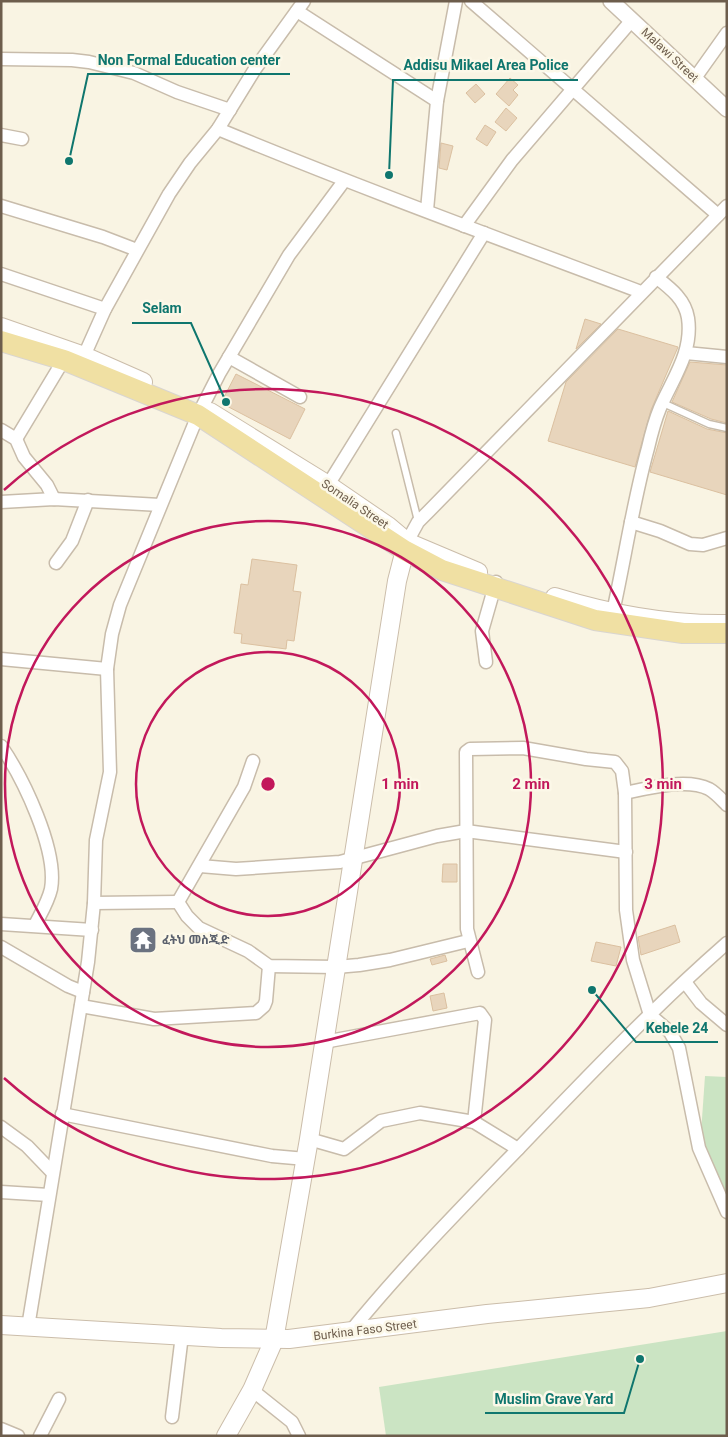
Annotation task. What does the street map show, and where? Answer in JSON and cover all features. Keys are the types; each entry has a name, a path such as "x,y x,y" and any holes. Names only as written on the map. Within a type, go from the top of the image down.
{"main road":[{"path":"1,327 72,355 200,411 442,570 613,612 671,621 727,624"},
{"path":"1,341 72,355"},
{"name":"Somalia Street","path":"200,411 328,485 388,526 406,546"},
{"path":"226,1436 252,1390 274,1340 306,1159 395,590 406,546"},
{"path":"495,583 595,620 683,633 727,633"},
{"name":"Burkina Faso Street","path":"1,1325 274,1340 487,1314 626,1301 727,1283"}],"street":[{"path":"427,210 437,101 456,1"},
{"path":"406,546 418,522 641,292 723,211 471,1"},
{"name":"Malawi Street","path":"612,1 727,109"},
{"path":"16,439 104,309 169,194 218,129 255,69 300,6 437,101"},
{"path":"464,226 512,160 575,89 632,20"},
{"path":"695,78 727,33"},
{"path":"1,59 89,62 134,73 177,92 230,110"},
{"path":"218,129 344,181 427,210 464,226 641,292"},
{"path":"1,135 22,139"},
{"path":"28,1327 92,930 96,840 110,768 106,696 107,669 112,634 120,605 200,411 229,357 289,255 344,181"},
{"path":"1,206 103,237 138,250"},
{"path":"328,485 484,233"},
{"path":"1,274 104,309"},
{"path":"613,612 638,485 662,403 686,353 688,318 686,309 675,292 656,277"},
{"path":"686,353 727,357"},
{"path":"229,357 300,397"},
{"path":"1,430 16,439 24,457 47,485 54,499"},
{"path":"1,502 54,499 160,505"},
{"path":"56,563 72,541 88,500"},
{"path":"631,522 660,531 690,544 703,545 727,538"},
{"path":"486,662 482,638 495,583"},
{"path":"1,659 107,669"},
{"path":"1,746 24,783 44,841 51,878 49,896 36,925"},
{"path":"478,972 468,941 465,753 468,749 523,748 586,760 612,761 620,767 625,793 626,910 630,945 650,1015 670,1032 679,1048 699,1148 727,1212"},
{"path":"178,902 244,787 253,761"},
{"path":"625,793 663,785 694,786 711,790 727,805"},
{"path":"200,866 236,869 354,860 437,836 466,832 626,852"},
{"path":"94,903 178,902"},
{"path":"178,902 187,916 199,928 248,951 269,966 336,967 390,960 468,941"},
{"path":"1,924 92,930"},
{"path":"350,1332 424,1246 518,1149 650,1015 727,943"},
{"path":"1,947 68,986 83,992"},
{"path":"81,1006 154,1019 256,1013 264,1006 266,1001 269,966"},
{"path":"684,982 701,1003 727,1025"},
{"path":"324,1042 480,1013 485,1020 474,1122"},
{"path":"309,1140 344,1149 381,1121 420,1113 474,1122 518,1149"},
{"path":"62,1114 272,1156 306,1159"},
{"path":"1,1127 27,1146 52,1172"},
{"path":"1,1192 49,1195"},
{"path":"172,1418 182,1335"},
{"path":"252,1390 292,1422 299,1436"},
{"path":"40,1436 59,1399"},
{"path":"1,1429 18,1436"}],"lane":[{"path":"662,403 709,424 727,428"},
{"path":"396,433 418,522"}],"green space":[{"path":"705,1076 727,1077 727,1202 700,1147"},
{"path":"727,1331 727,1436 386,1436 379,1387"}],"building":[{"path":"510,78 518,85 513,90 518,95 509,106 496,94"},
{"path":"476,84 485,94 475,103 466,93"},
{"path":"506,108 517,118 506,131 495,122"},
{"path":"485,125 496,132 487,146 476,139"},
{"path":"441,143 453,146 447,170 439,168"},
{"path":"585,319 601,324 576,349"},
{"path":"618,329 678,347 651,410 635,467 548,441 566,382"},
{"path":"690,362 727,365 727,423 711,419 672,402"},
{"path":"236,374 305,409 290,439 221,403"},
{"path":"668,411 707,429 727,433 727,495 650,472"},
{"path":"252,559 297,565 293,591 301,592 294,641 287,640 286,649 241,643 242,634 234,633 241,584 248,585"},
{"path":"443,864 457,864 457,882 442,882"},
{"path":"675,925 680,942 641,955 638,937"},
{"path":"596,942 621,947 616,966 591,961"},
{"path":"445,955 447,961 432,965 430,959"},
{"path":"444,993 447,1008 433,1011 430,996"}],"place":[{"name":"Non Formal Education center","path":"69,161"},
{"name":"Addisu Mikael Area Police","path":"389,175"},
{"name":"Selam","path":"226,402"},
{"name":"ፈትህ መስጂድ","path":"143,940"},
{"name":"Kebele 24","path":"592,990"},
{"name":"Muslim Grave Yard","path":"640,1359"}]}
